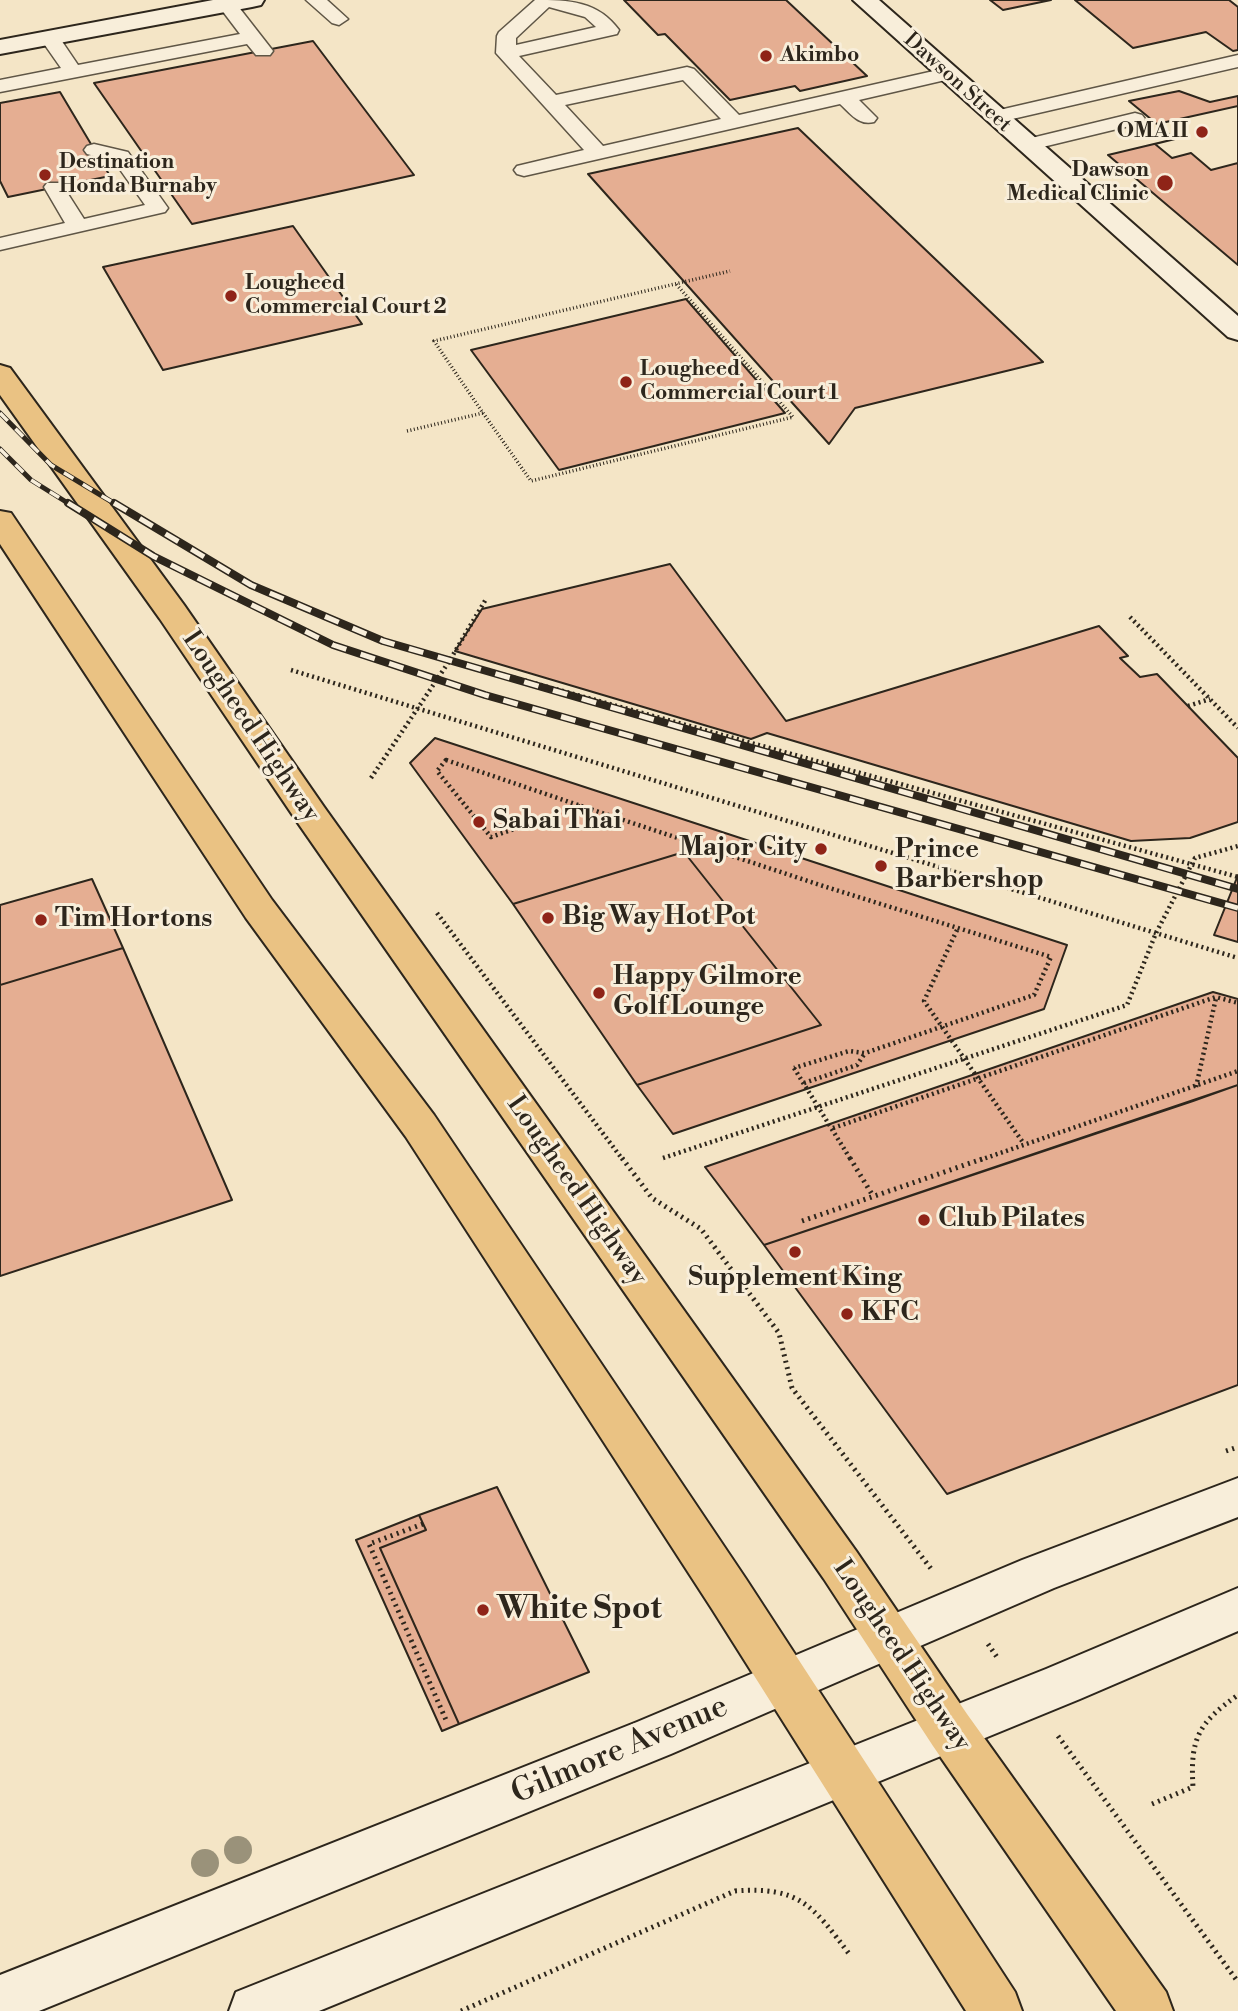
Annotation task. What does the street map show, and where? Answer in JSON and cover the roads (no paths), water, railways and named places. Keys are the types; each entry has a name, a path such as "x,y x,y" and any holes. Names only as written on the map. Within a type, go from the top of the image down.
{"main road":[{"name":"Lougheed Highway","path":"0,374 172,612 310,815 889,1637 950,1730 1147,2011"},
{"path":"0,520 259,909 420,1126 785,1681 996,2011"}],"street":[{"path":"0,47 252,0"},
{"name":"Dawson Street","path":"865,0 1238,331"},
{"name":"Gilmore Avenue","path":"0,2001 654,1738 1038,1574 1238,1497"},
{"path":"255,2011 950,1730 1238,1609"}],"lane":[{"path":"315,0 339,19"},
{"path":"506,53 610,30 592,13 546,0 506,36 506,53 598,153"},
{"path":"2,94 73,71 110,72 258,44 227,5"},
{"path":"50,37 73,71"},
{"path":"995,117 1238,61"},
{"path":"552,102 687,74 735,122"},
{"path":"524,170 947,74"},
{"path":"844,97 867,118"},
{"path":"1026,145 1135,119"},
{"path":"0,244 158,208 121,156 94,150"},
{"path":"54,187 78,226"}],"railway":[{"path":"0,413 51,465 117,505"},
{"path":"0,449 31,480 71,505"},
{"path":"68,503 153,556 333,645 485,695 1238,908"},
{"path":"114,503 251,585 383,641 1238,889"}],"place":[{"name":"Akimbo","path":"766,56"},
{"name":"OMA II","path":"1202,132"},
{"name":"Destination Honda Burnaby","path":"45,175"},
{"name":"Dawson Medical Clinic","path":"1165,183"},
{"name":"Lougheed Commercial Court 2","path":"231,296"},
{"name":"Lougheed Commercial Court 1","path":"626,382"},
{"name":"Sabai Thai","path":"479,822"},
{"name":"Major City","path":"821,849"},
{"name":"Prince Barbershop","path":"881,866"},
{"name":"Big Way Hot Pot","path":"548,918"},
{"name":"Tim Hortons","path":"41,920"},
{"name":"Happy Gilmore Golf Lounge","path":"599,993"},
{"name":"Club Pilates","path":"924,1220"},
{"name":"Supplement King","path":"795,1252"},
{"name":"KFC","path":"847,1314"},
{"name":"White Spot","path":"483,1610"}]}
